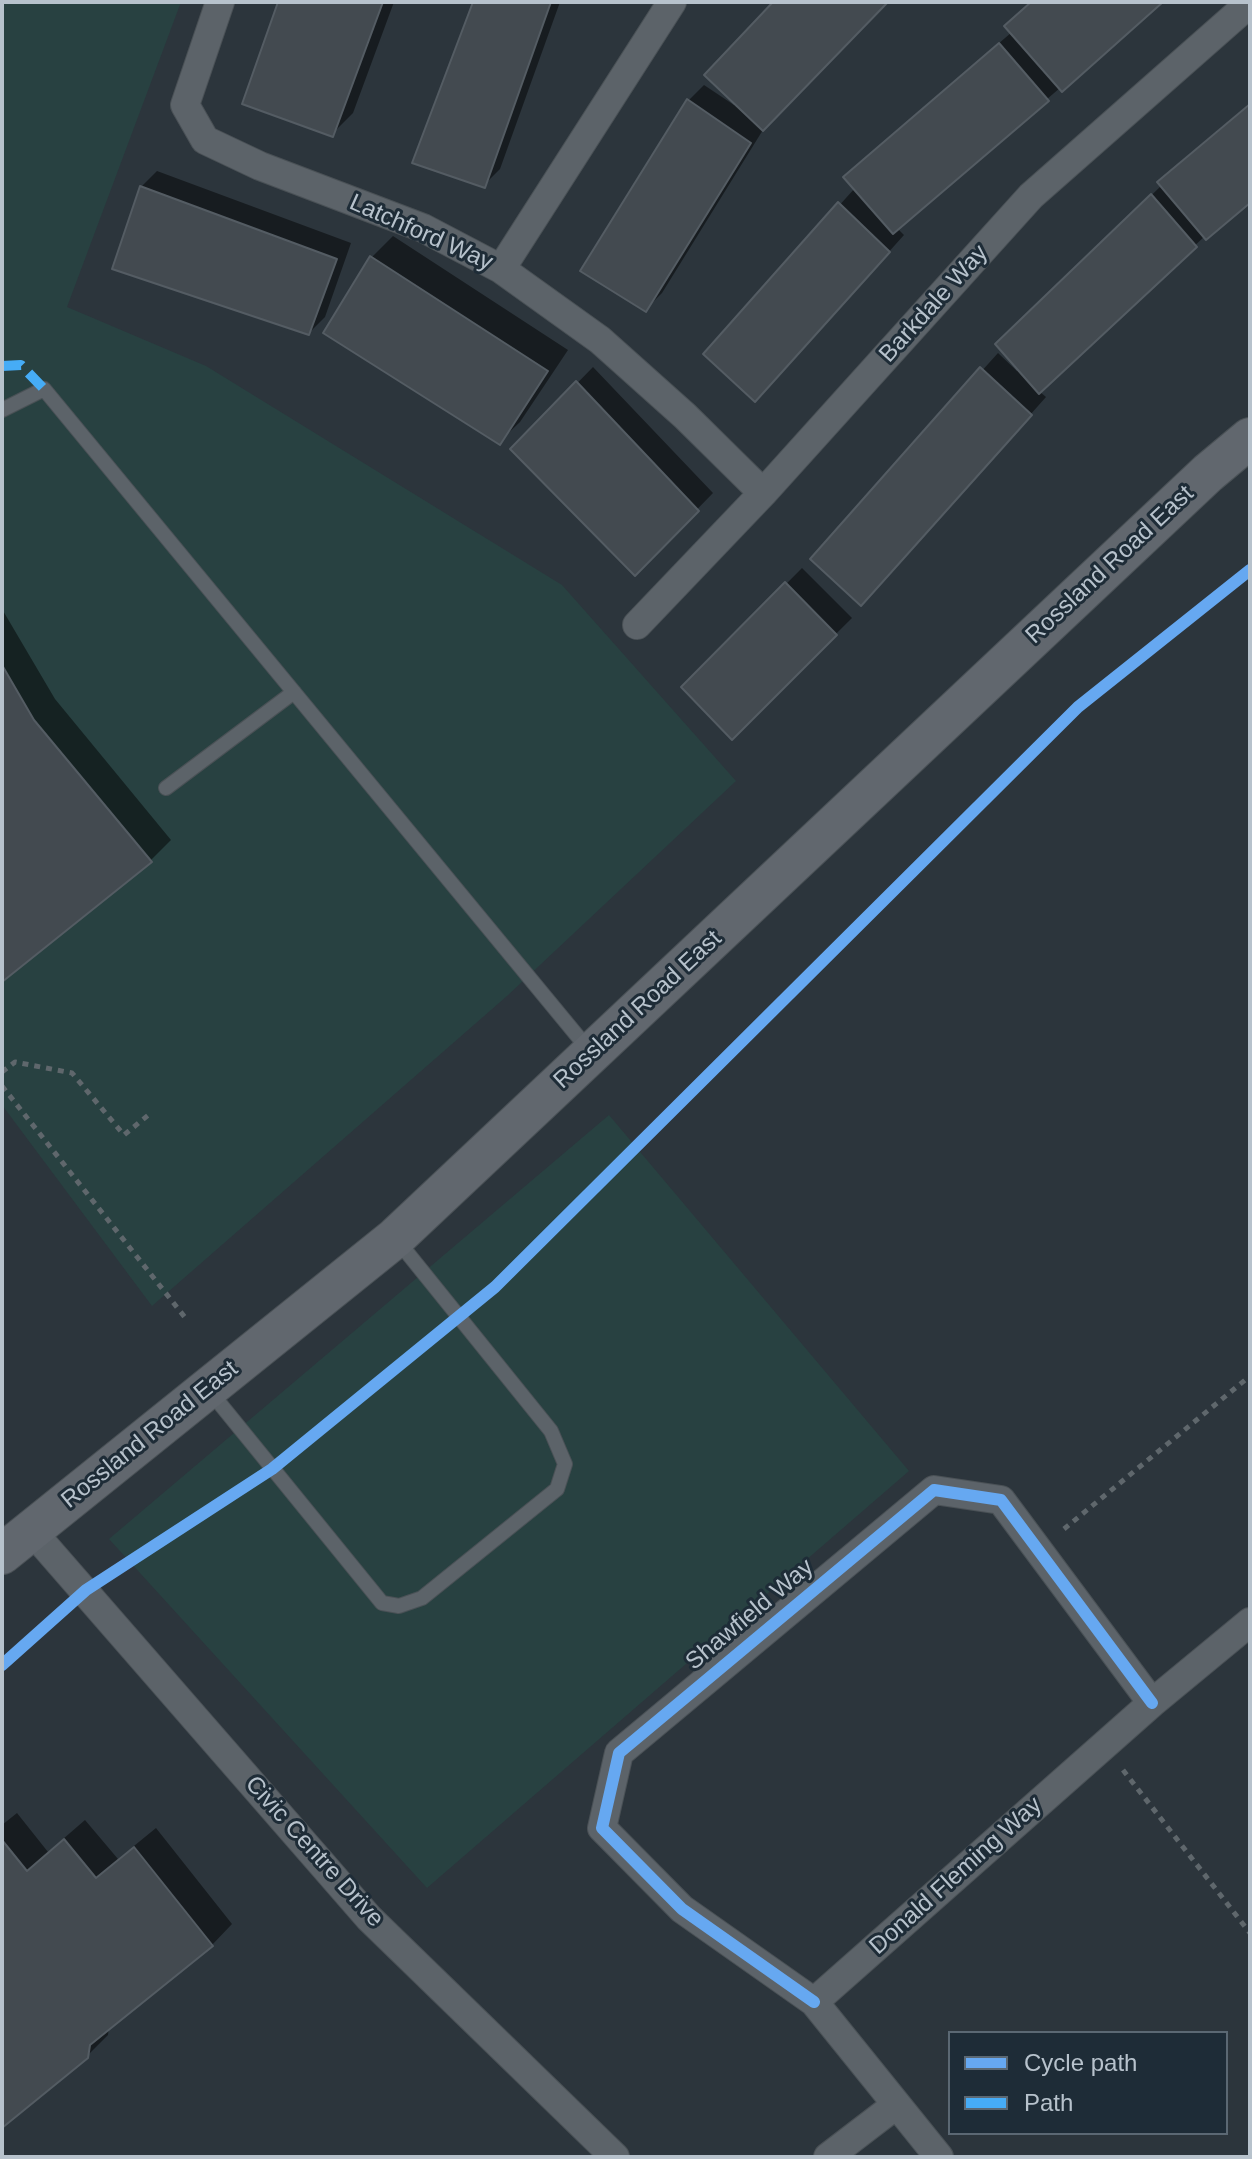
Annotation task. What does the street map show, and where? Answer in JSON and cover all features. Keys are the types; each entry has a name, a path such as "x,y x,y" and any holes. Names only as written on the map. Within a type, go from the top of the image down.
{"main road":[{"name":"Rossland Road East","path":"17,1542 395,1238 1208,473 1250,438"}],"street":[{"name":"Latchford Way","path":"220,2 185,105 205,140 260,166 423,228 501,269 600,340 685,416 763,493"},
{"path":"501,269 672,2"},
{"name":"Barkdale Way","path":"637,625 763,493 1031,196 1250,3"},
{"name":"Shawfield Way","path":"814,2002 682,1909 602,1828 619,1753 934,1490 1001,1500 1152,1703"},
{"name":"Civic Centre Drive","path":"17,1542 369,1918 615,2157"},
{"name":"Donald Fleming Way","path":"814,2002 1152,1703 1250,1622"},
{"path":"814,2002 939,2157"},
{"path":"828,2157 896,2105"}],"lane":[{"path":"2,410 44,389 592,1053"},
{"path":"166,788 294,692"},
{"path":"207,1389 382,1603 399,1606 422,1598 557,1489 565,1464 551,1431 395,1238"}],"path":[{"path":"2,1072 15,1062 72,1073 124,1135 152,1112"},
{"path":"2,1086 187,1320"},
{"path":"1038,1550 1250,1376"},
{"path":"1104,1745 1250,1933"}],"green space":[{"path":"2,2 181,2 67,307 206,366 562,585 736,781 507,996 152,1306 2,1105"},
{"path":"609,1115 909,1471 427,1888 109,1539"}],"building":[{"path":"278,2 383,2 333,137 242,104"},
{"path":"473,2 551,2 485,188 412,163"},
{"path":"773,2 888,2 763,131 704,75"},
{"path":"1031,2 1163,2 1062,92 1004,26"},
{"path":"999,43 1049,101 893,234 843,177"},
{"path":"687,99 751,143 646,312 580,271"},
{"path":"1250,104 1250,203 1206,240 1157,182"},
{"path":"140,186 337,259 309,335 112,269"},
{"path":"1151,194 1197,247 1039,394 995,344"},
{"path":"838,202 890,252 755,402 703,354"},
{"path":"370,256 548,371 500,445 323,333"},
{"path":"980,367 1032,415 861,606 810,559"},
{"path":"576,381 699,511 635,576 510,449"},
{"path":"785,582 837,635 732,740 681,687"},
{"path":"2,665 34,720 152,862 2,982"},
{"path":"64,1839 96,1878 134,1847 213,1946 90,2045 88,2058 2,2128 2,1840 27,1871"}],"marked path":[{"path":"2,366 21,365 44,389"}],"cycle path":[{"path":"2,1665 86,1590 272,1469 495,1287 1078,707 1250,570"},
{"path":"814,2002 682,1909 602,1828 619,1753 934,1490 1001,1500 1152,1703"}]}
